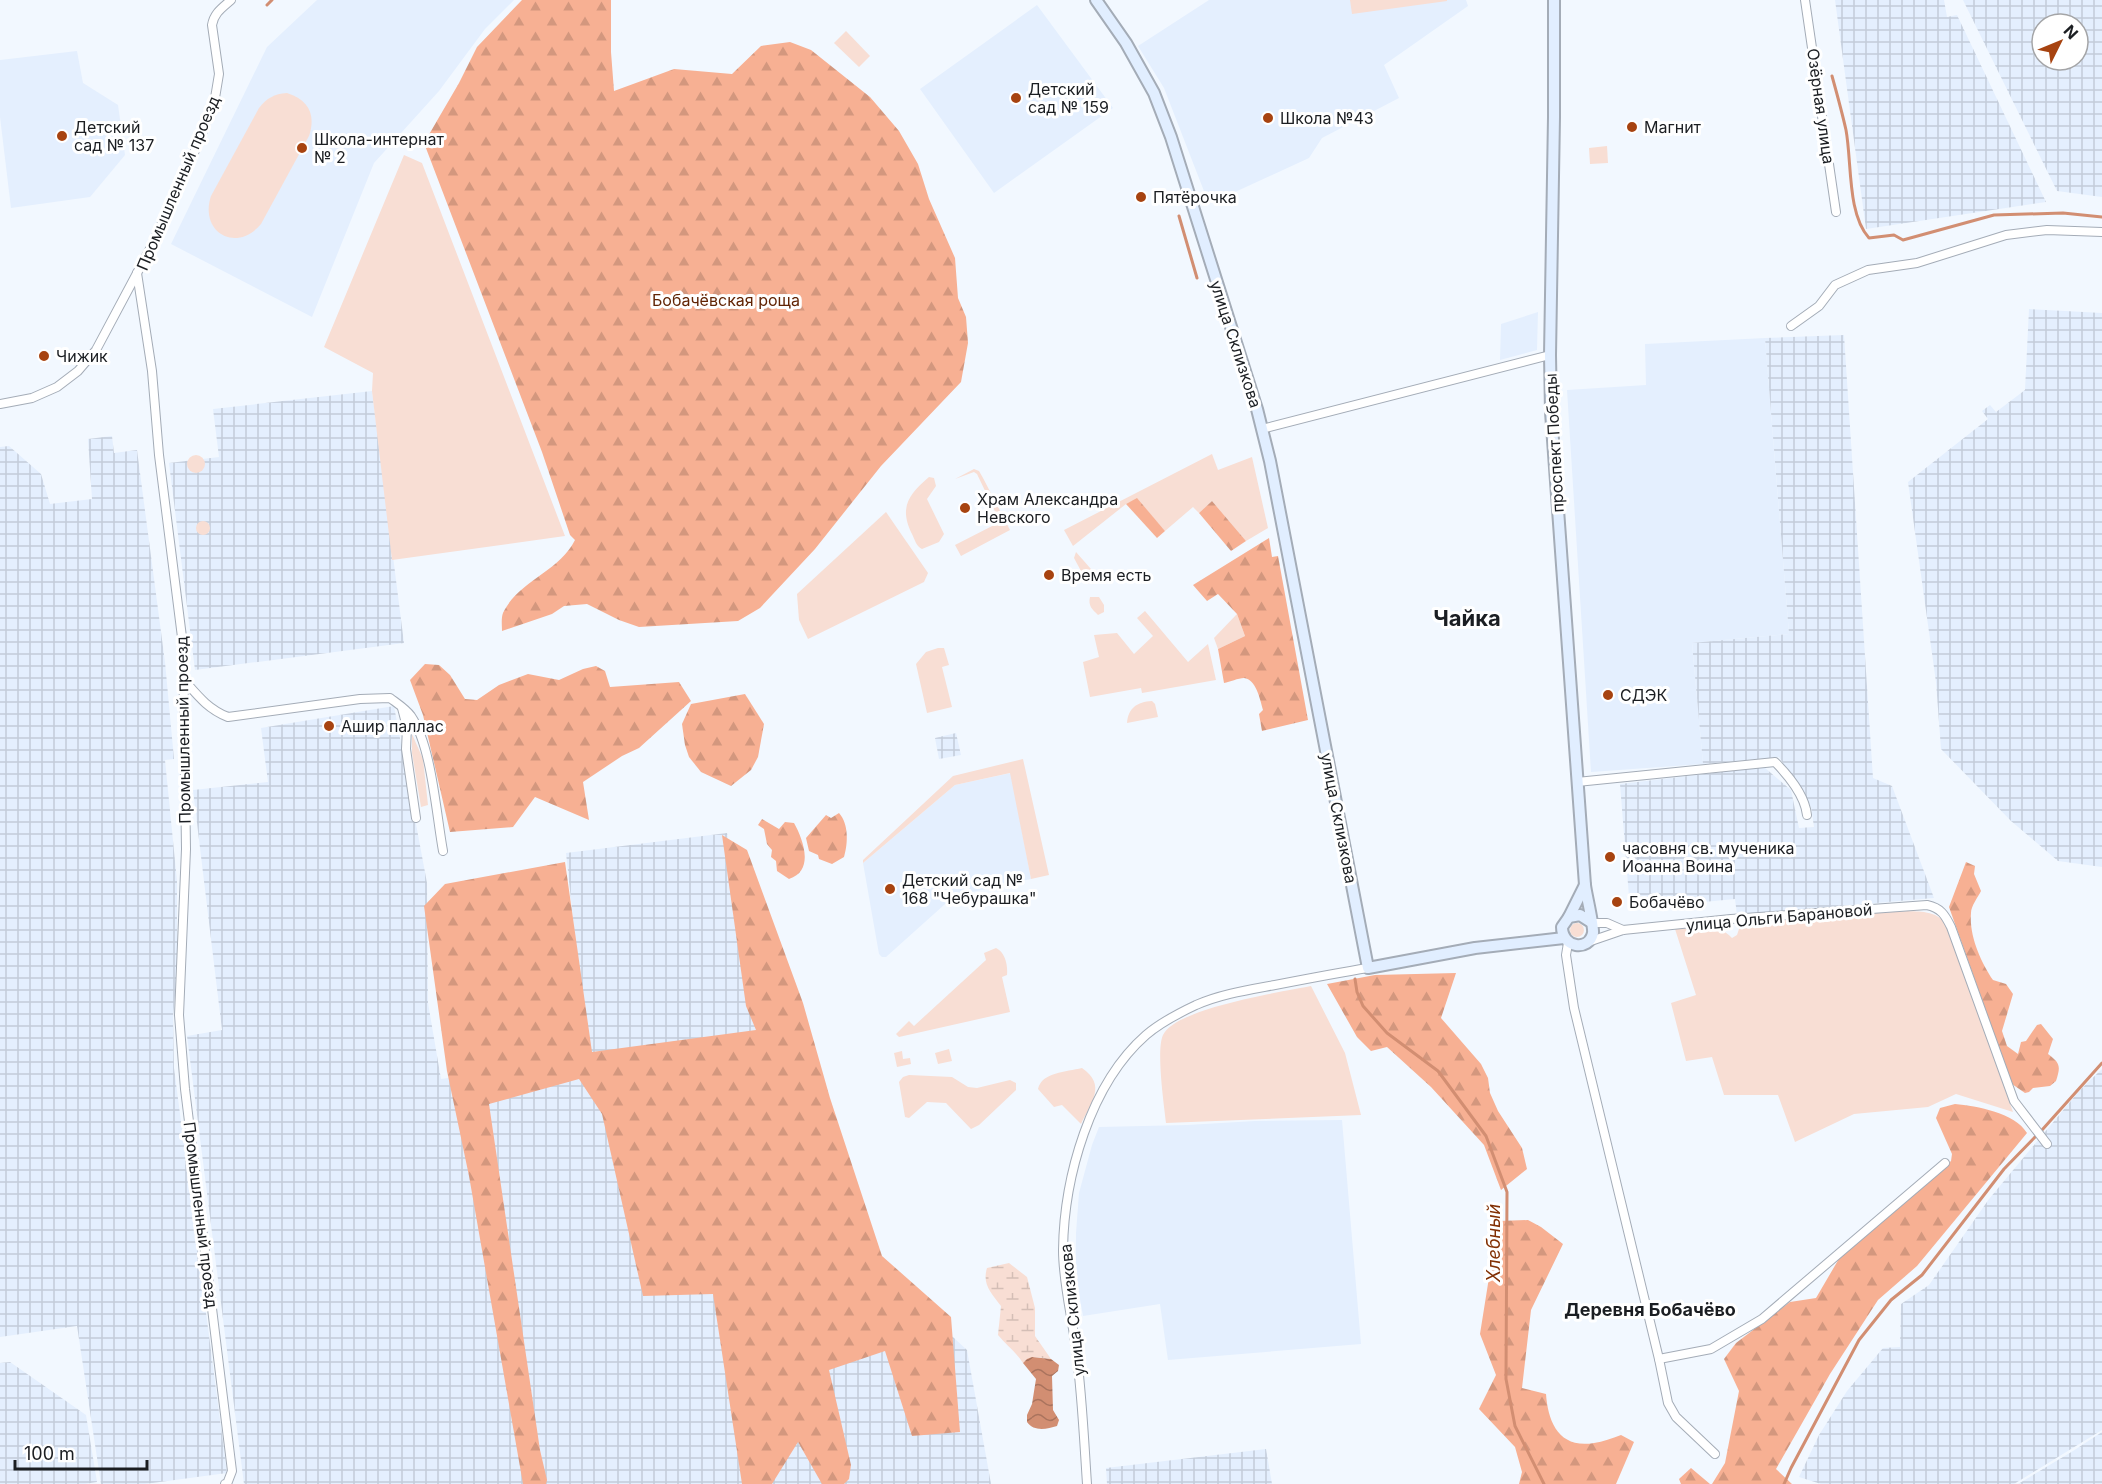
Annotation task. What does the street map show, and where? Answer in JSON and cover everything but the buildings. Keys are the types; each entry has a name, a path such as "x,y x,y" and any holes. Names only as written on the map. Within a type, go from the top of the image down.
{"street":[{"name":"Промышленный проезд","path":"226,1484 232,1471 185,1089 179,1015 186,849 184,680 180,624 159,455 152,371 137,273 198,144 215,98 219,77 212,26 216,14 231,0"},
{"name":"улица Склизкова","path":"1087,1484 1080,1381 1063,1251 1066,1212 1074,1170 1087,1127 1103,1089 1144,1037 1190,1008 1234,993 1368,968 1262,429 1171,137 1154,93 1122,37 1096,0"},
{"name":"проспект Победы","path":"1554,0 1550,355 1555,480 1577,782 1585,885 1593,932 1586,943"},
{"name":"Озёрная улица","path":"1805,0 1836,212"},
{"path":"1791,326 1819,306 1835,285 1868,270 1917,263 2006,235 2046,230 2102,232"},
{"path":"0,405 45,393 63,383 78,370 96,350 137,273"},
{"path":"1262,429 1550,355"},
{"path":"184,680 204,704 216,713 228,717 360,699 390,698 402,706 417,727 428,762 443,850"},
{"path":"402,706 407,728 406,749 416,818"},
{"path":"1577,782 1775,762 1796,789 1806,807 1807,815"},
{"path":"1585,885 1562,927 1566,940 1575,1016 1668,1403 1676,1417 1715,1454"},
{"name":"улица Ольги Барановой","path":"1586,943 1623,930 1743,918 1927,905 1935,907 1946,917 1951,927 2014,1101 2047,1144"},
{"path":"1533,941 1544,937 1567,918 1580,915 1591,923"},
{"name":"улица Ольги Барановой","path":"1591,923 1607,923 1623,930"},
{"path":"1368,968 1475,948 1533,941 1566,940 1576,945 1586,943"},
{"path":"1659,1359 1711,1349 1762,1319 1945,1163"}],"shaded area":[{"name":"Школа-интернат № 2","path":"317,0 514,0 485,29 439,91 374,163 312,317 171,244 267,47"},
{"name":"Школа №43","path":"1209,0 1466,0 1468,6 1384,65 1399,98 1322,138 1309,158 1209,204 1164,88 1138,46"},
{"path":"1835,0 1944,0 1947,17 1957,15 2046,202 1866,229"},
{"path":"1963,0 2102,0 2102,197 2057,191"},
{"name":"Детский сад № 159","path":"1037,5 1113,108 994,193 920,89"},
{"name":"Детский сад № 137","path":"77,51 83,83 118,105 125,155 90,197 11,208 0,117 0,60"},
{"path":"2029,309 2102,313 2102,867 2058,861 2011,821 1941,749 1936,682 1908,482 1988,419 1982,411 1990,405 1996,412 2025,390"},
{"path":"1538,312 1537,350 1500,360 1501,324"},
{"path":"1844,335 1873,778 1892,786 1934,898 1737,915 1735,899 1630,909 1620,784 1764,767 1791,790 1799,828 1814,827 1811,807 1779,757 1703,764 1692,643 1789,634 1765,338"},
{"path":"1765,338 1789,634 1692,643 1703,764 1591,772 1567,390 1646,385 1645,344"},
{"path":"372,391 404,643 195,670 169,463 219,457 213,409"},
{"path":"112,436 114,453 137,450 165,662 174,759 165,760 177,881 177,974 173,1017 174,1068 227,1473 145,1484 101,1484 77,1326 0,1337 0,447 9,446 41,474 50,504 92,499 88,439"},
{"path":"394,706 427,883 428,1003 441,1079 588,1059 566,853 727,833 762,1032 865,1256 967,1350 991,1484 244,1484 187,1036 222,1030 193,790 268,782 261,728"},
{"path":"956,733 961,755 939,759 935,738"},
{"path":"1011,773 1031,879 954,896 886,957 882,957 879,954 863,863 955,785"},
{"path":"2102,1069 2102,1430 2014,1484 1821,1484 1799,1477 1819,1435 1847,1391 1883,1348 1900,1347 1901,1304 1929,1285 1989,1199 2080,1090"},
{"path":"1342,1120 1361,1344 1168,1360 1160,1304 1083,1316 1076,1277 1079,1193 1099,1127"},
{"path":"10,1362 86,1415 97,1482 0,1484 0,1363"},
{"path":"2102,1432 2102,1484 2018,1484 2073,1451"},
{"path":"1266,1449 1272,1484 1107,1484 1106,1468"}],"green space":[{"name":"Бобачёвская роща","path":"522,0 611,0 614,91 674,69 732,74 761,46 790,42 811,50 870,97 899,131 918,164 929,199 955,258 958,298 966,317 968,343 961,382 881,466 815,549 760,608 738,621 639,627 587,604 564,606 552,614 502,631 502,615 510,602 528,584 559,560 575,540 570,535 542,452 424,143 477,47"},
{"path":"1350,0 1447,0 1447,1 1352,14"},
{"path":"846,31 870,56 859,67 834,43"},
{"path":"287,93 301,100 309,109 312,121 309,136 261,224 251,233 241,237 231,238 222,235 210,220 211,196 259,108 271,97"},
{"path":"1607,146 1608,163 1590,164 1589,148"},
{"path":"404,155 422,163 565,536 392,560 372,391 373,373 324,347"},
{"path":"1212,454 1218,470 1252,457 1268,528 1246,541 1212,501 1199,513 1193,507 1165,531 1137,499 1126,504 1073,546 1064,530"},
{"path":"192,455 200,455 205,460 203,471 192,473 187,468 187,460"},
{"path":"974,469 979,471 1010,530 961,556 955,545 1000,522 977,474 974,472 955,479"},
{"path":"929,477 934,478 936,486 927,499 944,534 939,542 922,549 916,543 908,525 906,509 911,496"},
{"path":"1137,498 1165,531 1157,538 1126,504"},
{"path":"1212,501 1246,541 1231,551 1199,513"},
{"path":"886,512 928,573 924,582 808,639 799,620 797,594"},
{"path":"203,521 208,523 210,528 208,533 203,535 198,533 196,528 198,523"},
{"path":"1269,538 1272,557 1278,556 1308,720 1262,731 1259,714 1263,710 1252,682 1244,678 1224,683 1218,649 1245,636 1237,614 1218,594 1207,601 1193,585"},
{"path":"1076,552 1098,577 1088,584 1074,558"},
{"path":"1090,597 1099,597 1104,605 1104,612 1098,615 1094,611 1090,605"},
{"path":"1145,611 1188,662 1208,644 1216,680 1142,693 1141,688 1090,697 1083,662 1099,657 1094,635 1117,633 1134,654 1153,636 1137,618"},
{"path":"1237,614 1245,636 1218,649 1214,638"},
{"path":"944,648 949,665 942,667 952,707 927,713 916,664 926,652"},
{"path":"425,664 439,665 450,675 465,699 477,700 499,685 528,674 559,680 596,666 605,671 610,687 679,682 691,701 639,748 622,756 583,782 589,820 535,797 513,827 450,832 423,715 410,680"},
{"path":"745,694 764,724 758,757 751,770 731,786 701,772 689,757 682,724 691,704"},
{"path":"1152,701 1158,717 1127,723 1129,713 1134,707"},
{"path":"412,734 423,759 428,805 421,807 412,753"},
{"path":"1023,759 1049,875 1031,879 1010,773 955,785 863,863 863,860 953,776"},
{"path":"839,813 845,823 846,846 844,857 832,864 819,859 818,855 809,851 806,838 826,815 831,818"},
{"path":"762,819 779,829 785,822 794,823 801,837 805,854 802,869 797,875 789,879 777,871 776,861 771,857 772,850 767,844 764,829 758,825"},
{"path":"722,835 747,850 803,1003 830,1098 882,1256 951,1317 960,1432 912,1436 885,1351 829,1370 851,1465 849,1479 844,1484 822,1484 798,1442 772,1484 742,1484 713,1294 643,1296 602,1114 579,1079 489,1104 540,1450 547,1480 546,1484 523,1484 469,1176 447,1071 424,906 445,884 565,862 592,1052 756,1030 746,1006"},
{"path":"1966,862 1975,866 1974,874 1981,891 1971,913 1972,931 1977,948 1993,980 2006,984 2013,994 2002,1031 2007,1046 2018,1054 2021,1042 2026,1041 2037,1025 2041,1024 2053,1039 2048,1054 2059,1068 2056,1081 2050,1086 2033,1088 2025,1093 2012,1084 1949,907"},
{"path":"1908,911 1933,914 1946,923 2013,1112 1956,1094 1928,1107 1854,1114 1795,1142 1778,1095 1724,1095 1712,1057 1686,1061 1671,1003 1696,995 1675,929 1713,928 1727,933 1732,938 1737,935 1740,926 1771,920"},
{"path":"1574,923 1580,923 1584,930 1580,937 1574,937 1570,933 1570,927"},
{"path":"996,948 1002,952 1006,963 1007,975 1002,977 1010,1012 899,1037 896,1034 909,1021 914,1026 986,960 984,953"},
{"path":"1456,973 1441,1018 1481,1064 1488,1078 1490,1093 1498,1111 1522,1148 1527,1169 1501,1190 1484,1145 1431,1087 1387,1047 1371,1051 1357,1037 1327,984 1375,975"},
{"path":"1311,986 1345,1053 1361,1115 1166,1123 1160,1053 1163,1035 1172,1025 1208,1009"},
{"path":"949,1049 952,1061 938,1064 935,1053"},
{"path":"902,1051 903,1059 910,1058 911,1064 897,1067 894,1053"},
{"path":"1082,1068 1090,1074 1094,1081 1095,1094 1081,1124 1062,1105 1054,1107 1038,1089 1040,1083 1049,1076"},
{"path":"909,1075 952,1077 968,1087 977,1088 1010,1080 1016,1083 1016,1090 979,1125 971,1129 946,1103 927,1102 909,1118 905,1117 899,1082 903,1077"},
{"path":"1955,1104 1984,1109 2005,1116 2014,1120 2027,1133 1917,1266 1878,1300 1830,1374 1776,1469 1792,1484 1712,1484 1725,1463 1739,1391 1724,1359 1736,1343 1790,1302 1816,1298 1840,1257 1951,1161 1952,1154 1936,1118 1940,1108"},
{"path":"1528,1220 1563,1244 1531,1310 1522,1388 1546,1394 1553,1423 1564,1438 1572,1442 1594,1443 1621,1435 1634,1442 1616,1484 1519,1484 1522,1472 1515,1447 1479,1409 1496,1375 1480,1334 1498,1221"},
{"path":"1009,1263 1027,1277 1035,1308 1035,1336 1051,1359 1032,1358 1023,1363 998,1335 1001,1306 988,1288 986,1274 987,1268"},
{"path":"1691,1468 1710,1484 1681,1484 1679,1479"}],"water":[{"path":"1032,1357 1051,1359 1059,1365 1058,1371 1052,1376 1053,1410 1059,1420 1057,1426 1037,1428 1027,1422 1036,1379 1023,1363"}],"waterway":[{"name":"Хлебный","path":"267,5 272,0"},
{"path":"1832,76 1846,130 1857,216 1869,238 1894,235 1903,240 1994,215 2063,213 2102,217"},
{"name":"Хлебный","path":"1179,216 1197,278"},
{"name":"Хлебный","path":"1355,979 1363,1006 1387,1033 1438,1071 1486,1136 1507,1192 1506,1379 1515,1426 1544,1484"},
{"path":"2042,1130 2102,1063"},
{"path":"1784,1484 1859,1340 1891,1300 1922,1275 2004,1169 2036,1136"}],"place":[{"name":"Детский сад № 159","path":"1016,98"},
{"name":"Школа №43","path":"1268,118"},
{"name":"Магнит","path":"1632,127"},
{"name":"Детский сад № 137","path":"62,136"},
{"name":"Школа-интернат № 2","path":"302,148"},
{"name":"Пятёрочка","path":"1141,197"},
{"name":"Чижик","path":"44,356"},
{"name":"Храм Александра Невского","path":"965,508"},
{"name":"Время есть","path":"1049,575"},
{"name":"СДЭК","path":"1608,695"},
{"name":"Ашир паллас","path":"329,726"},
{"name":"часовня св. мученика Иоанна Воина","path":"1610,857"},
{"name":"Детский сад № 168 \"Чебурашка\"","path":"890,889"},
{"name":"Бобачёво","path":"1617,902"}],"district":[{"name":"Чайка","path":"1467,618"},
{"name":"Деревня Бобачёво","path":"1650,1310"}]}
